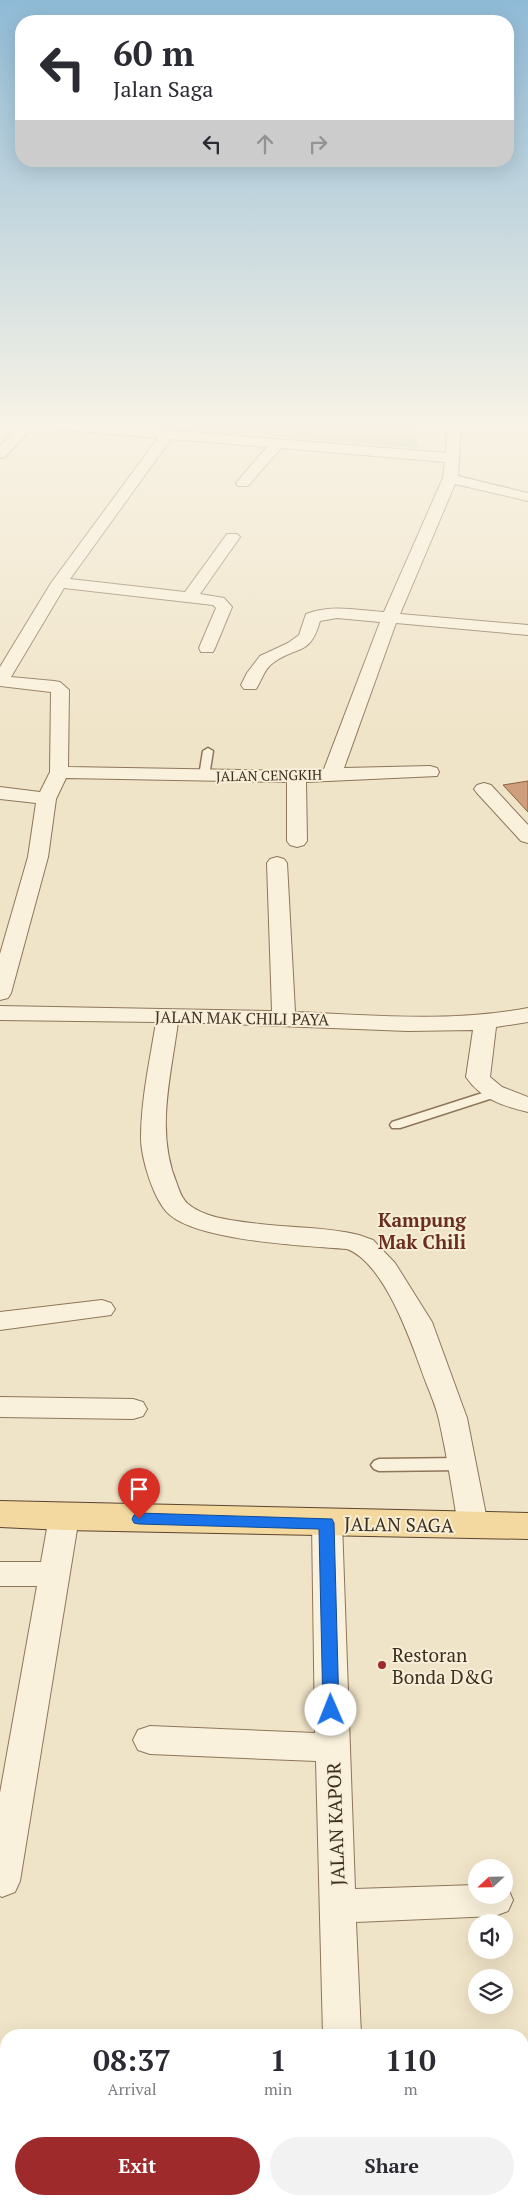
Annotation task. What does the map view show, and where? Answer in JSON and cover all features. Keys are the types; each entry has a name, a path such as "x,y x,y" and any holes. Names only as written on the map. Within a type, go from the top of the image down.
{"main road":[{"name":"JALAN SAGA","path":"0,1514 326,1523 528,1526"}],"street":[{"path":"0,993 38,857 46,799 60,772 60,690 54,686 0,681 59,584 103,524"},
{"name":"JALAN CENGKIH","path":"60,772 296,777 332,774 389,619 430,524"},
{"path":"190,597 232,536"},
{"path":"59,584 218,601 224,607 207,648"},
{"path":"250,685 257,668 264,660 306,637 309,623 316,616 337,613 528,630"},
{"path":"332,774 430,772"},
{"path":"296,777 298,841"},
{"path":"484,789 528,837"},
{"path":"0,794 46,799"},
{"path":"277,862 284,1018"},
{"name":"JALAN MAK CHILI PAYA","path":"0,1013 284,1018 426,1024 484,1022 528,1015"},
{"path":"168,1016 152,1139 156,1162 178,1208 191,1217 236,1229 350,1241 369,1250 386,1269 418,1322 453,1418 473,1525"},
{"path":"484,1022 478,1077 482,1084 494,1093 528,1105"},
{"path":"0,1321 102,1309"},
{"path":"0,1406 133,1409"},
{"path":"1,1882 64,1517"},
{"name":"JALAN KAPOR","path":"326,1523 342,2029"},
{"path":"0,1574 55,1574"},
{"path":"150,1740 332,1748"},
{"path":"338,1906 468,1901"}],"lane":[{"path":"204,776 208,752"},
{"path":"396,1125 494,1093"},
{"path":"379,1465 461,1464"}],"building":[{"path":"528,781 528,812 503,785"}],"place":[{"name":"Restoran Bonda D&G","path":"382,1665"}],"district":[{"name":"Kampung Mak Chili","path":"422,1230"}],"route":[{"path":"139,1519 326,1523 331,1710"}]}
